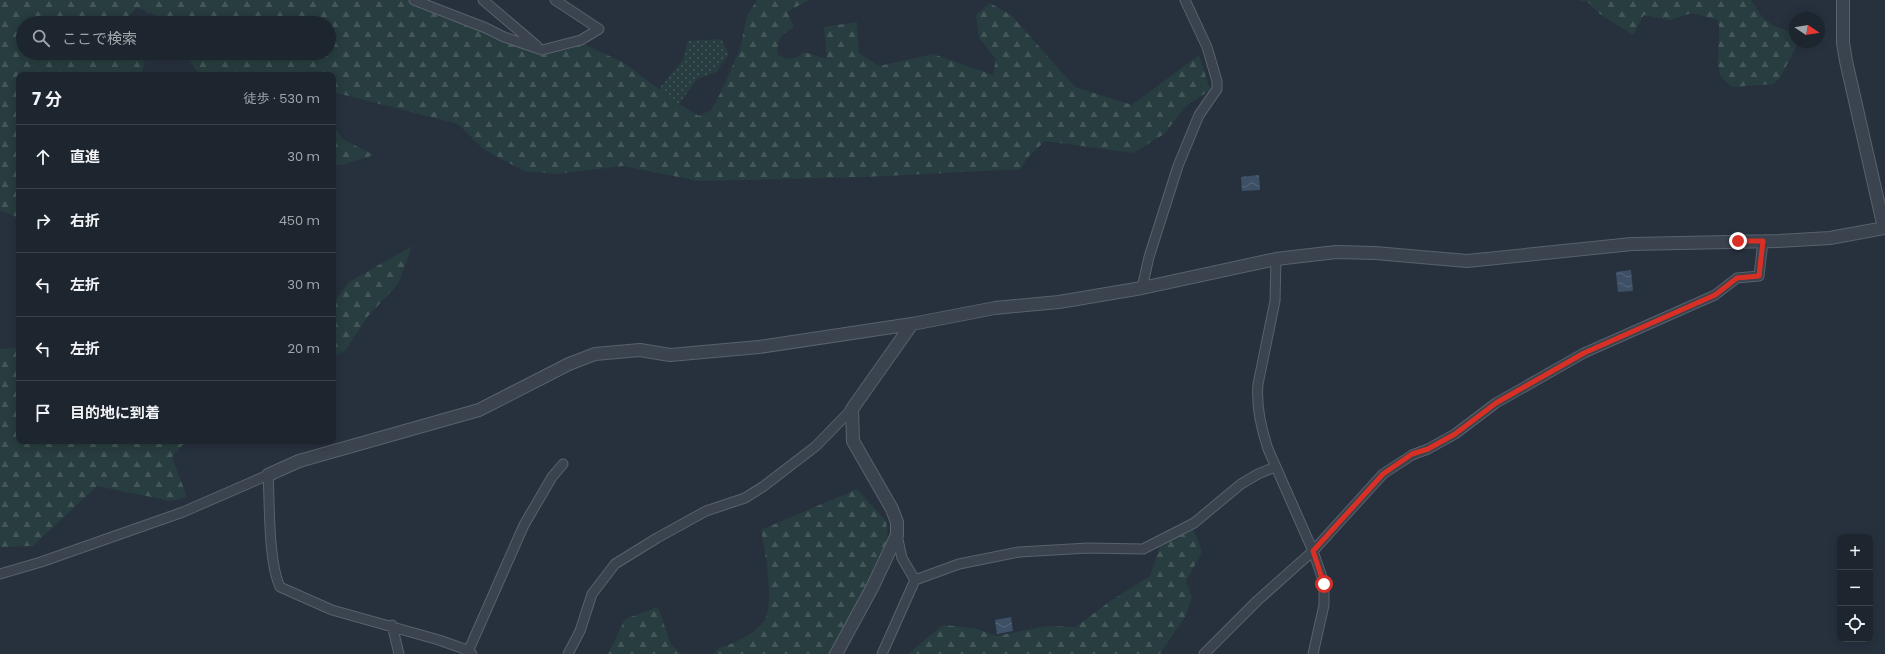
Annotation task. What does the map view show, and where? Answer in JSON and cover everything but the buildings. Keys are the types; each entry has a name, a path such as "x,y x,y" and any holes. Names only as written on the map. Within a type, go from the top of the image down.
{"street":[{"path":"414,0 486,28 504,37 542,50 581,40 599,28 556,0"},
{"path":"483,0 542,50"},
{"path":"1142,288 1149,257 1178,166 1199,115 1217,88 1217,81 1207,47 1186,0"},
{"path":"0,574 48,560 183,512 299,461 479,410 569,364 595,354 640,350 670,355 714,352 912,324 995,308 1059,302 1142,288 1276,259 1336,252 1375,253 1467,261 1632,244 1830,238 1885,230 1846,61 1843,0"},
{"path":"1204,654 1223,637 1258,600 1313,551 1383,474 1412,454 1428,449 1455,434 1496,403 1584,353 1715,295 1737,278 1759,276 1763,241"},
{"path":"1276,259 1275,301 1258,384 1257,396 1262,432 1275,467 1313,551 1324,584 1324,605 1313,654"},
{"path":"568,654 580,631 592,594 615,564 657,538 706,511 745,498 764,486 816,446 852,409 912,324"},
{"path":"852,409 853,441 892,509 897,522 897,535 902,558 915,580"},
{"path":"268,475 272,553 276,579 280,587 332,610 392,625 469,653 524,525 552,477 563,464"},
{"path":"882,654 915,580 959,564 1019,552 1088,548 1143,549 1194,522 1241,484 1258,474 1275,467"},
{"path":"836,654 872,588 897,535"},
{"path":"392,625 399,654"}],"green space":[{"path":"0,0 422,0 533,47 578,41 624,63 679,104 699,116 711,110 721,92 740,49 747,16 757,0 809,0 787,12 794,27 783,35 778,44 777,54 784,58 791,59 804,52 827,59 824,27 857,22 859,53 879,66 933,54 993,75 996,59 979,38 976,15 990,3 1011,15 1075,87 1132,105 1199,55 1210,90 1186,106 1164,134 1133,153 1045,141 1027,158 1021,169 865,177 699,181 623,166 556,174 524,171 483,149 458,124 336,93 336,72 197,72 190,60 336,60 336,16 156,16 137,7 129,16 16,16 16,60 142,60 145,62 142,72 16,72 16,217 0,210"},
{"path":"1578,0 1751,0 1760,14 1768,22 1779,28 1789,30 1789,48 1795,48 1780,78 1773,84 1732,87 1722,77 1719,71 1718,20 1692,13 1670,20 1644,15 1633,35 1600,14 1588,2"},
{"path":"721,39 729,54 716,72 697,79 679,104 658,90 683,60 688,41"},
{"path":"336,129 342,139 374,155 342,165 336,164"},
{"path":"412,246 398,284 368,316 345,351 336,356 336,300 349,282"},
{"path":"16,344 16,444 183,444 172,457 187,497 171,501 97,486 33,546 0,547 0,349 15,348"},
{"path":"857,489 886,521 888,539 834,652 836,654 715,654 717,649 736,642 755,631 764,621 767,613 769,590 765,550 761,530"},
{"path":"1190,520 1202,552 1186,581 1192,597 1186,615 1160,654 908,654 943,625 975,628 996,636 1047,626 1076,627 1109,602 1150,576 1162,541"},
{"path":"658,607 671,645 682,654 608,654 625,619"}],"water":[{"path":"1259,175 1260,190 1242,191 1241,177"},
{"path":"1631,270 1633,291 1618,292 1616,272"},
{"path":"1011,617 1013,631 997,634 995,620"}],"route":[{"path":"1324,584 1313,551 1383,474 1412,454 1428,449 1455,434 1496,403 1584,353 1715,295 1737,278 1759,276 1763,241 1738,241"}]}
